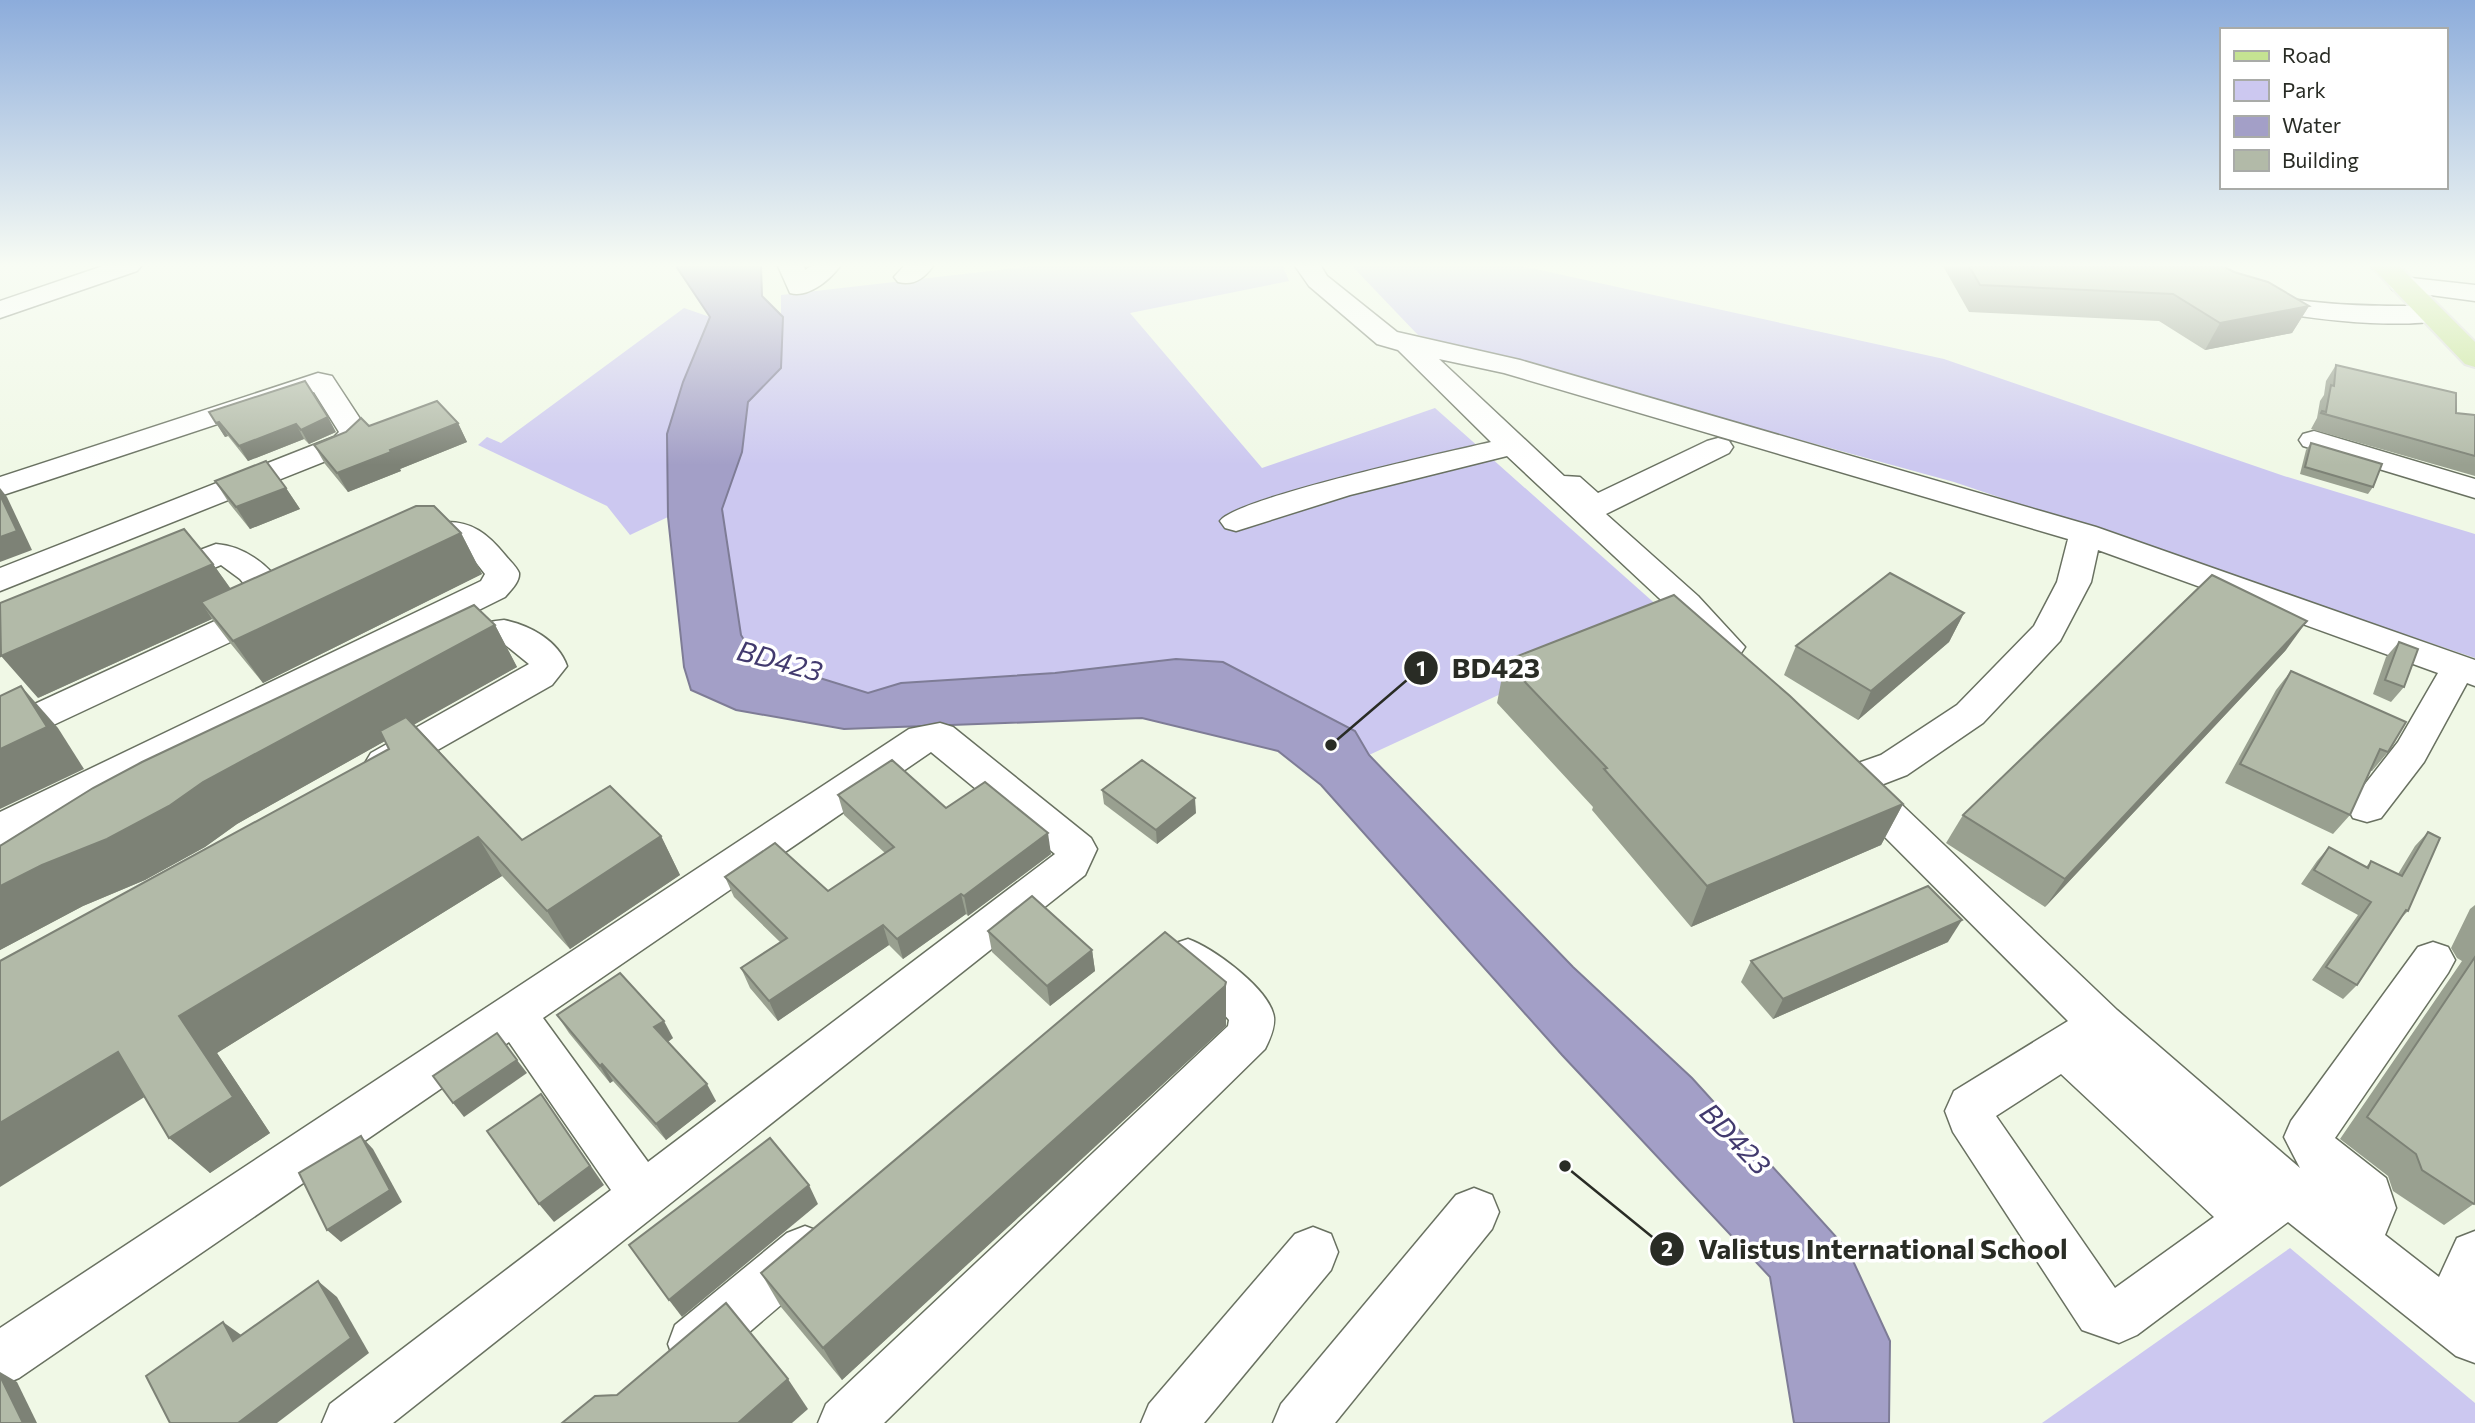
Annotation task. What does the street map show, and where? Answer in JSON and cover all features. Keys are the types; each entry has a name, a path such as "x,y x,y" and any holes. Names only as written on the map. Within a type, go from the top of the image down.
{"main road":[{"path":"2456,332 2475,358"}],"street":[{"path":"1380,332 1387,338 1510,366 2085,534 2316,614 2467,671 2411,752 2367,807"},
{"path":"1408,344 1513,446 1595,507 1718,447"},
{"path":"1510,366 1482,408 1686,604 1751,672"},
{"path":"0,487 318,381 322,382 355,433 345,443 0,580"},
{"path":"2314,440 2475,489"},
{"path":"1236,521 1336,487 1513,446"},
{"path":"0,830 481,595 501,580 502,573 471,535 460,531 426,536 390,554"},
{"path":"1852,780 1894,765 1970,713 2048,633 2074,582 2085,534"},
{"path":"0,736 292,599 237,557 224,554 216,554 140,586"},
{"path":"359,777 539,676 549,666 547,660 519,634 510,631 492,632 418,668"},
{"path":"0,1359 911,747 932,736 940,737 1077,849 1071,864 349,1423"},
{"path":"1824,750 2082,1036 2252,1219"},
{"path":"845,1423 1249,1035 1252,1015 1237,996 1182,952 1159,950 1149,958"},
{"path":"2349,1239 2372,1212 2374,1203 2370,1195 2319,1156 2310,1145 2308,1137 2433,960"},
{"path":"514,1013 643,1195"},
{"path":"2082,1036 2290,1191 2461,1326 2475,1256"},
{"path":"2082,1036 1968,1111 2100,1312 2119,1317 2290,1191"},
{"path":"1300,1423 1474,1212"},
{"path":"665,1369 833,1226"},
{"path":"1168,1423 1313,1252"}],"green space":[{"path":"651,332 704,332 683,382 667,434 668,517 630,535 607,506 478,445 487,437 501,443"},
{"path":"781,332 1147,332 1262,468 1435,408 1669,616 1369,755 1355,731 1176,659 1055,673 902,683 868,693 755,658 741,635 722,509 742,452 748,402 781,368"},
{"path":"1416,332 1823,332 1944,359 2284,476 2475,534 2475,658 1954,482"},
{"path":"2290,1248 2475,1403 2475,1423 2042,1423"}],"water":[{"path":"704,332 782,332 781,368 748,402 742,452 722,509 741,635 755,658 868,693 901,683 1055,673 1176,659 1223,662 1355,731 1369,755 1573,967 1692,1078 1848,1250 1890,1341 1889,1423 1794,1423 1770,1277 1562,1055 1321,785 1278,751 1142,718 844,729 736,710 691,690 684,667 668,517 667,434 683,382"}],"building":[{"path":"2336,365 2456,393 2456,413 2475,415 2475,456 2321,413 2326,412 2331,385 2334,386"},
{"path":"305,381 328,417 301,430 296,424 239,446 209,412"},
{"path":"437,401 458,423 337,473 314,445 346,432 361,418 369,426"},
{"path":"2311,443 2382,464 2373,487 2305,467"},
{"path":"266,461 286,488 236,507 215,481"},
{"path":"0,495 17,531 0,537"},
{"path":"416,506 434,506 461,533 233,641 201,602"},
{"path":"184,529 213,564 1,656 0,603"},
{"path":"1890,573 1964,613 1871,691 1796,646"},
{"path":"2212,575 2307,621 2065,879 1963,815"},
{"path":"1674,595 1790,696 1903,804 1707,886 1604,769 1607,768 1505,661"},
{"path":"474,605 495,625 203,782 169,806 107,839 42,865 0,886 0,846 93,788 142,762"},
{"path":"2399,642 2418,649 2404,687 2385,680"},
{"path":"2291,671 2406,722 2388,752 2380,749 2350,815 2240,764"},
{"path":"21,686 47,727 0,749 0,696"},
{"path":"406,717 522,840 610,786 661,836 547,911 478,837 179,1016 233,1097 169,1138 118,1052 0,1123 0,961 389,749 380,731"},
{"path":"892,760 946,808 985,782 1048,833 964,896 961,894 897,939 883,925 769,1001 741,968 787,938 725,877 775,843 828,891 894,847 838,795"},
{"path":"1142,760 1195,798 1156,830 1102,790"},
{"path":"2428,832 2440,838 2408,911 2406,910 2357,985 2326,967 2371,902 2314,870 2329,847 2368,868 2371,861 2402,876"},
{"path":"1928,886 1962,920 1783,999 1751,961"},
{"path":"1032,896 1092,950 1047,986 988,931"},
{"path":"1165,932 1226,982 1225,986 823,1348 761,1273"},
{"path":"2475,957 2474,1204 2422,1170 2416,1154 2367,1117"},
{"path":"620,973 664,1021 654,1027 707,1084 656,1124 602,1064 600,1066 557,1015"},
{"path":"497,1033 517,1060 453,1103 433,1076"},
{"path":"541,1094 590,1166 539,1204 487,1131"},
{"path":"361,1136 390,1190 327,1230 299,1173"},
{"path":"770,1138 809,1185 669,1300 629,1245"},
{"path":"318,1281 351,1338 238,1423 170,1423 146,1376 223,1322 233,1341"},
{"path":"726,1303 788,1379 738,1423 562,1423 595,1396 617,1395"},
{"path":"0,1376 23,1423 0,1423"}],"place":[{"name":"BD423","path":"1331,745"},
{"name":"Valistus International School","path":"1565,1166"}]}
